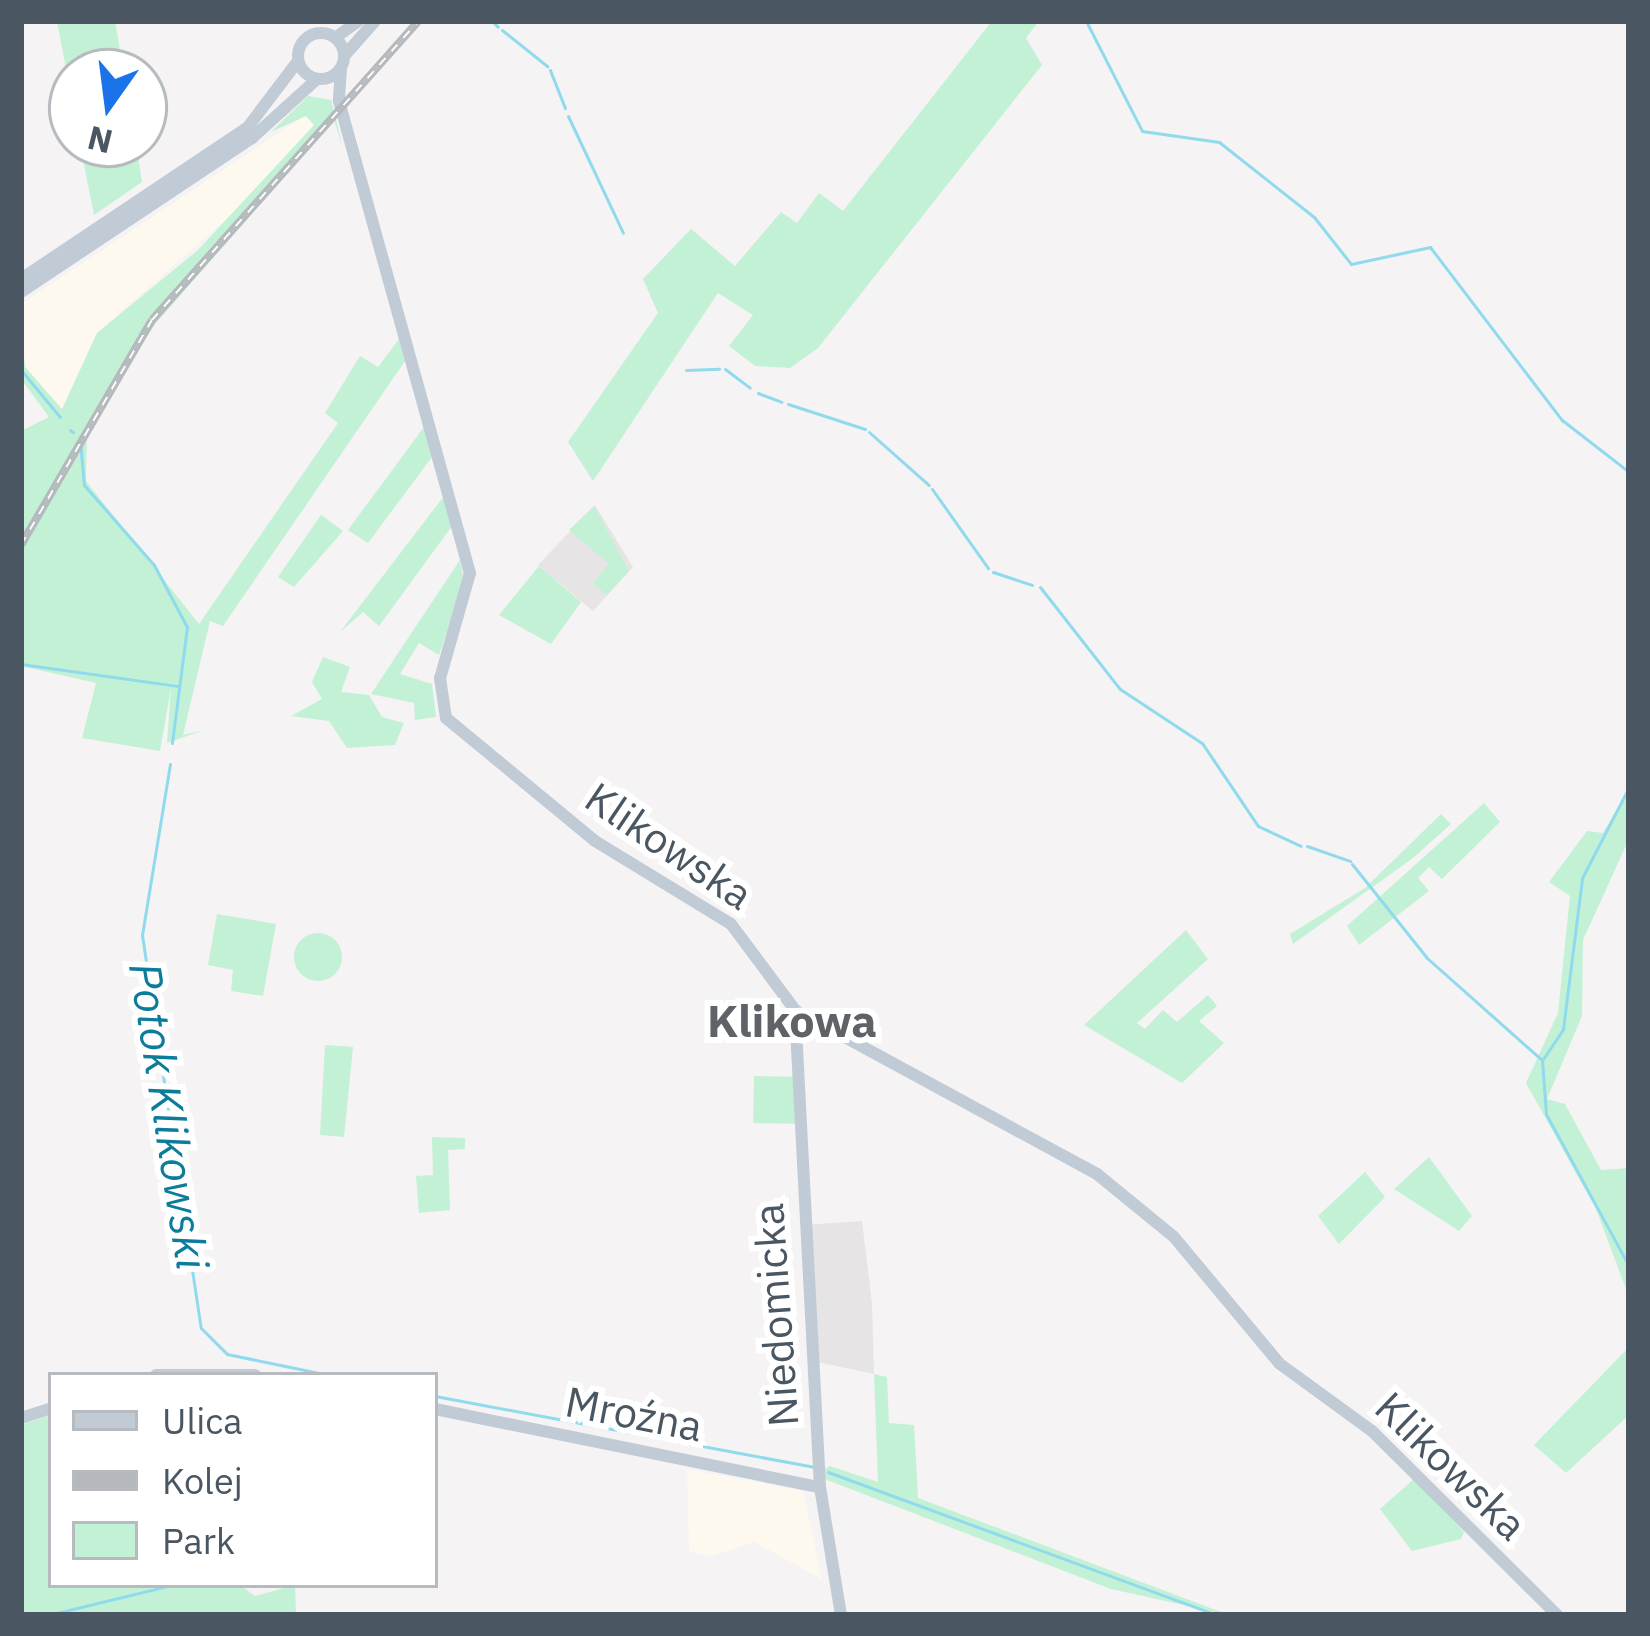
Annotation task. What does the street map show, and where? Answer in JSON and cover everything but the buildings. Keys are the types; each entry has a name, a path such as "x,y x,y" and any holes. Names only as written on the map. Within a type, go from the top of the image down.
{"street":[{"path":"21,279 248,127 298,61 317,21 332,36 343,62"},
{"path":"309,37 332,36 358,21"},
{"path":"21,292 252,138 343,62 376,21"},
{"path":"298,61 319,79"},
{"name":"Klikowska","path":"343,62 339,100 470,573 440,678 446,718 595,841 731,924 795,1010 1097,1174 1174,1237 1280,1364 1372,1431 1557,1615"},
{"name":"Klikowska","path":"319,79 339,100"},
{"name":"Niedomicka","path":"795,1010 820,1487 841,1615"},
{"name":"Mroźna","path":"438,1410 820,1487"}],"shaded area":[{"path":"306,115 314,125 258,191 97,333 62,410 25,367 21,304"},
{"path":"595,505 633,567 593,611 538,565"},
{"path":"862,1221 874,1374 817,1362 803,1225"},
{"path":"687,1469 803,1491 822,1579 754,1542 710,1557 689,1551"}],"green space":[{"path":"57,21 115,21 120,48 62,48"},
{"path":"992,21 1039,21 1026,38 1042,65 818,348 790,368 755,366 729,346 753,315 718,293 593,481 568,442 658,313 643,279 691,229 735,266 781,212 797,223 819,193 843,211"},
{"path":"308,96 331,100 343,148 334,120 156,323 87,429 86,481 199,624 338,423 325,413 360,356 378,367 399,339 405,361 223,626 210,621 183,735 204,730 167,743 171,688 160,751 82,738 96,683 21,666 21,431 49,417 21,379 21,329 25,367 62,409 97,333 198,250 314,125 306,116 271,132"},
{"path":"85,168 140,168 142,182 94,215"},
{"path":"424,427 432,457 368,543 348,530"},
{"path":"444,496 452,526 379,626 363,612 340,632"},
{"path":"594,506 629,571 607,595 593,584 609,564 569,530"},
{"path":"321,515 343,531 294,587 278,577"},
{"path":"460,560 464,581 439,655 419,643 400,674 432,684 436,717 415,720 414,703 371,694"},
{"path":"539,566 581,602 551,644 499,615"},
{"path":"323,657 350,667 341,692 369,695 382,717 404,723 395,745 347,748 329,721 291,716 322,699 312,682"},
{"path":"1629,788 1629,839 1583,940 1582,1016 1547,1099 1565,1104 1601,1170 1629,1168 1629,1297 1596,1209 1526,1083 1558,1013 1570,896 1549,882 1587,831 1603,833"},
{"path":"1484,803 1500,822 1442,879 1429,867 1418,878 1429,891 1359,945 1347,926"},
{"path":"1441,814 1451,824 1413,858 1293,944 1290,934 1365,888"},
{"path":"217,914 276,924 263,996 231,991 233,970 208,965"},
{"path":"1186,930 1208,959 1137,1023 1145,1029 1163,1010 1177,1022 1208,995 1217,1006 1199,1021 1224,1043 1182,1083 1084,1025"},
{"path":"318,933 335,940 342,957 335,974 318,981 301,974 294,957 301,940"},
{"path":"325,1045 353,1047 344,1137 320,1135"},
{"path":"754,1076 799,1077 798,1124 753,1123"},
{"path":"432,1137 465,1138 465,1149 448,1150 450,1210 419,1213 416,1176 433,1175"},
{"path":"1429,1157 1472,1216 1459,1231 1394,1189"},
{"path":"1365,1172 1385,1197 1339,1244 1318,1216"},
{"path":"1629,1347 1629,1415 1566,1473 1534,1445"},
{"path":"874,1374 887,1377 889,1423 914,1425 918,1498 1229,1615 1111,1589 814,1475 830,1466 878,1482"},
{"path":"48,1416 48,1588 244,1588 255,1596 295,1588 296,1615 21,1615 21,1425"},
{"path":"1415,1478 1464,1532 1461,1539 1412,1551 1380,1509"}],"waterway":[{"path":"492,21 498,27"},
{"path":"1086,21 1142,131 1219,142 1314,217 1351,264 1430,247 1562,420 1629,472"},
{"path":"502,30 547,66"},
{"path":"550,70 565,108"},
{"path":"568,116 623,233"},
{"path":"686,370 719,369"},
{"path":"725,369 750,388"},
{"name":"Potok Klikowski","path":"21,370 60,417"},
{"path":"758,393 781,402"},
{"path":"788,404 865,429"},
{"path":"869,432 929,485"},
{"name":"Potok Klikowski","path":"80,441 84,485 154,565 187,627 172,743"},
{"path":"932,489 988,568"},
{"path":"993,572 1032,585"},
{"path":"1040,587 1120,689 1202,743 1258,826 1301,846"},
{"name":"Potok Klikowski","path":"21,664 178,686"},
{"name":"Potok Klikowski","path":"170,764 142,935 201,1328 227,1354 314,1372"},
{"path":"1543,1059 1563,1029 1582,878 1629,787"},
{"path":"1307,846 1350,861"},
{"path":"1352,864 1427,958 1542,1060 1546,1114 1629,1266"},
{"name":"Potok Klikowski","path":"438,1397 813,1467"},
{"name":"Potok Klikowski","path":"828,1472 1217,1615"},
{"path":"48,1615 160,1588"}],"railway":[{"path":"21,545 152,320 418,21"}],"district":[{"name":"Klikowa","path":"792,1021"}]}
